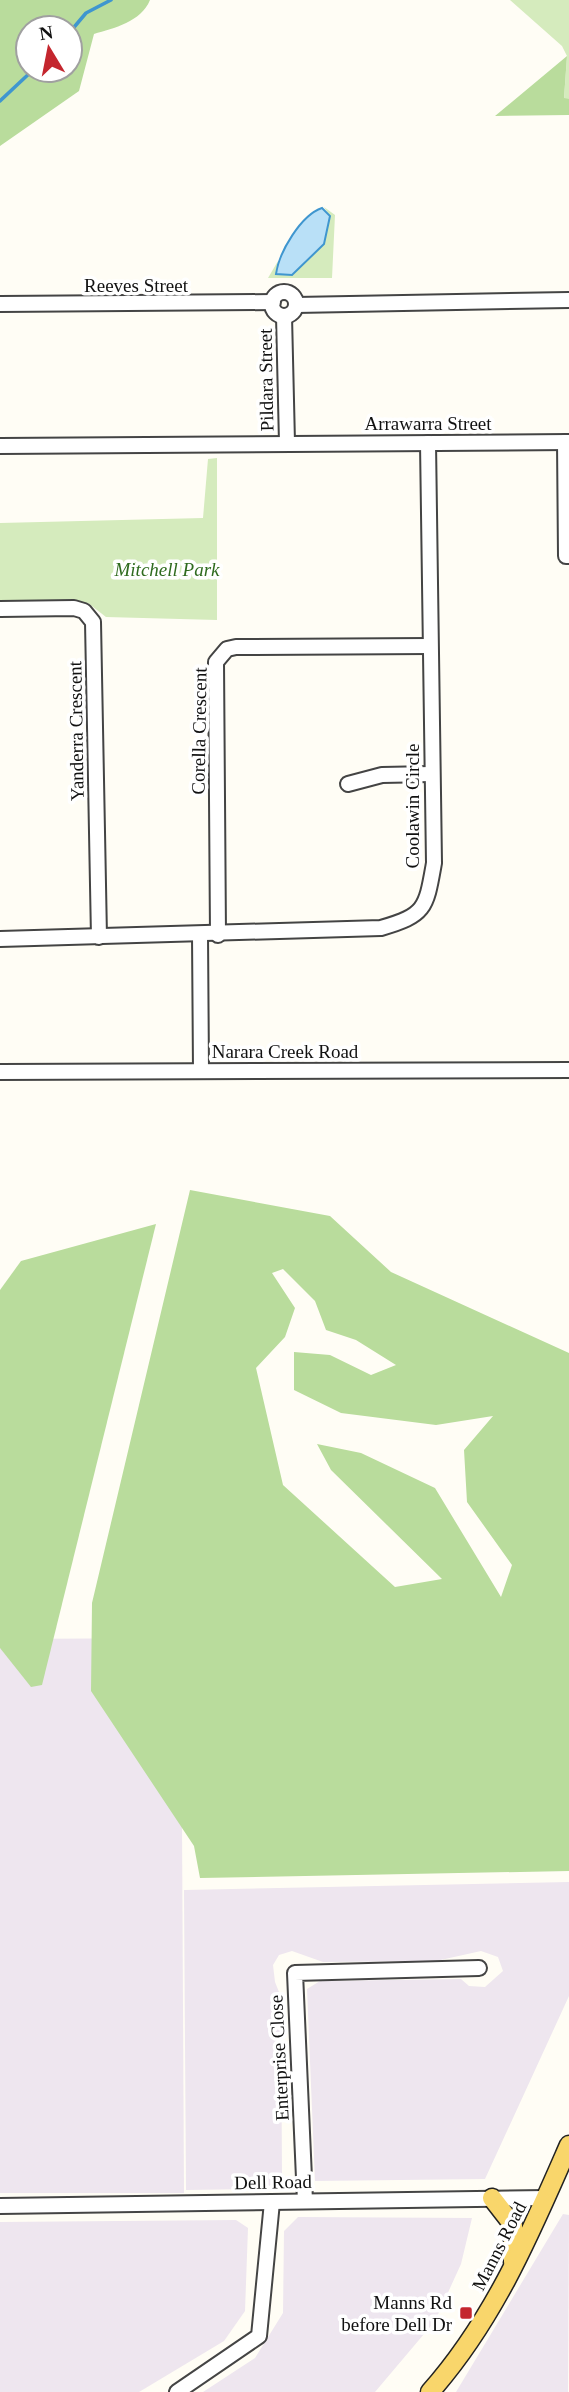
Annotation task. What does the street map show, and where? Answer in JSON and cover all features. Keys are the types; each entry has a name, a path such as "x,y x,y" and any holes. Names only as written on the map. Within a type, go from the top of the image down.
{"main road":[{"name":"Manns Road","path":"430,2392 487,2315 512,2269 569,2145"},
{"path":"492,2198 513,2225 512,2269"}],"street":[{"path":"288,293 294,297 296,304 291,314 284,316 276,313 273,302 276,296 288,293"},
{"path":"296,304 569,300"},
{"name":"Reeves Street","path":"0,304 273,302"},
{"name":"Pildara Street","path":"284,316 287,443"},
{"path":"567,442 569,556"},
{"name":"Arrawarra Street","path":"287,443 567,442"},
{"path":"0,446 287,443"},
{"name":"Coolawin Circle","path":"0,939 218,935 381,928 410,920 423,908 434,863 428,443"},
{"name":"Yanderra Crescent","path":"0,609 74,608 84,611 93,622 99,937"},
{"name":"Corella Crescent","path":"218,935 216,662 220,655 236,647 430,646"},
{"path":"348,784 382,775 431,774"},
{"path":"200,935 201,1070"},
{"name":"Narara Creek Road","path":"0,1072 569,1070"},
{"name":"Enterprise Close","path":"305,2201 295,1973 479,1968"},
{"name":"Dell Road","path":"0,2206 546,2198"},
{"path":"177,2392 259,2336 272,2202"}],"shaded area":[{"path":"181,1638 184,2193 0,2193 0,1639"},
{"path":"569,1882 569,1996 485,2179 315,2181 307,1989 320,1981 461,1979 469,1986 485,1987 503,1971 498,1957 481,1951 436,1961 323,1962 292,1951 279,1955 273,1965 275,1982 281,1997 282,2176 276,2185 261,2189 186,2190 184,1890"},
{"path":"563,2214 569,2215 568,2392 456,2392"},
{"path":"298,2217 472,2218 461,2264 435,2321 375,2392 203,2392 255,2358 283,2313 284,2231"},
{"path":"236,2220 248,2228 245,2311 224,2341 139,2392 0,2392 0,2222"}],"green space":[{"path":"0,0 150,0 134,19 94,34 84,72 84,14 14,14 14,84 81,84 79,91 0,146"},
{"path":"510,0 569,0 569,99 564,99 567,56 562,46"},
{"path":"567,56 564,98 569,99 569,115 495,116"},
{"path":"324,207 335,215 332,278 268,278 278,261 276,274 330,216"},
{"name":"Mitchell Park","path":"217,458 217,620 106,617 88,603 0,601 0,523 203,518 208,459"},
{"path":"190,1190 330,1216 391,1272 569,1353 569,1871 200,1878 194,1846 91,1691 92,1603","holes":["283,1269 315,1301 326,1330 356,1340 396,1365 371,1375 330,1355 294,1352 294,1390 341,1413 436,1425 493,1416 464,1450 467,1502 512,1565 501,1597 435,1488 361,1453 317,1444 331,1470 442,1579 395,1587 283,1485 256,1368 285,1337 295,1308 272,1273"]},
{"path":"156,1224 42,1685 31,1687 0,1648 0,1290 21,1261"}],"water":[{"path":"322,208 330,216 324,244 292,275 276,274 292,235 306,218"}],"waterway":[{"path":"84,15 111,0"},
{"path":"0,101 18,84"}],"place":[{"name":"Manns Rd before Dell Dr","path":"466,2313"}]}
